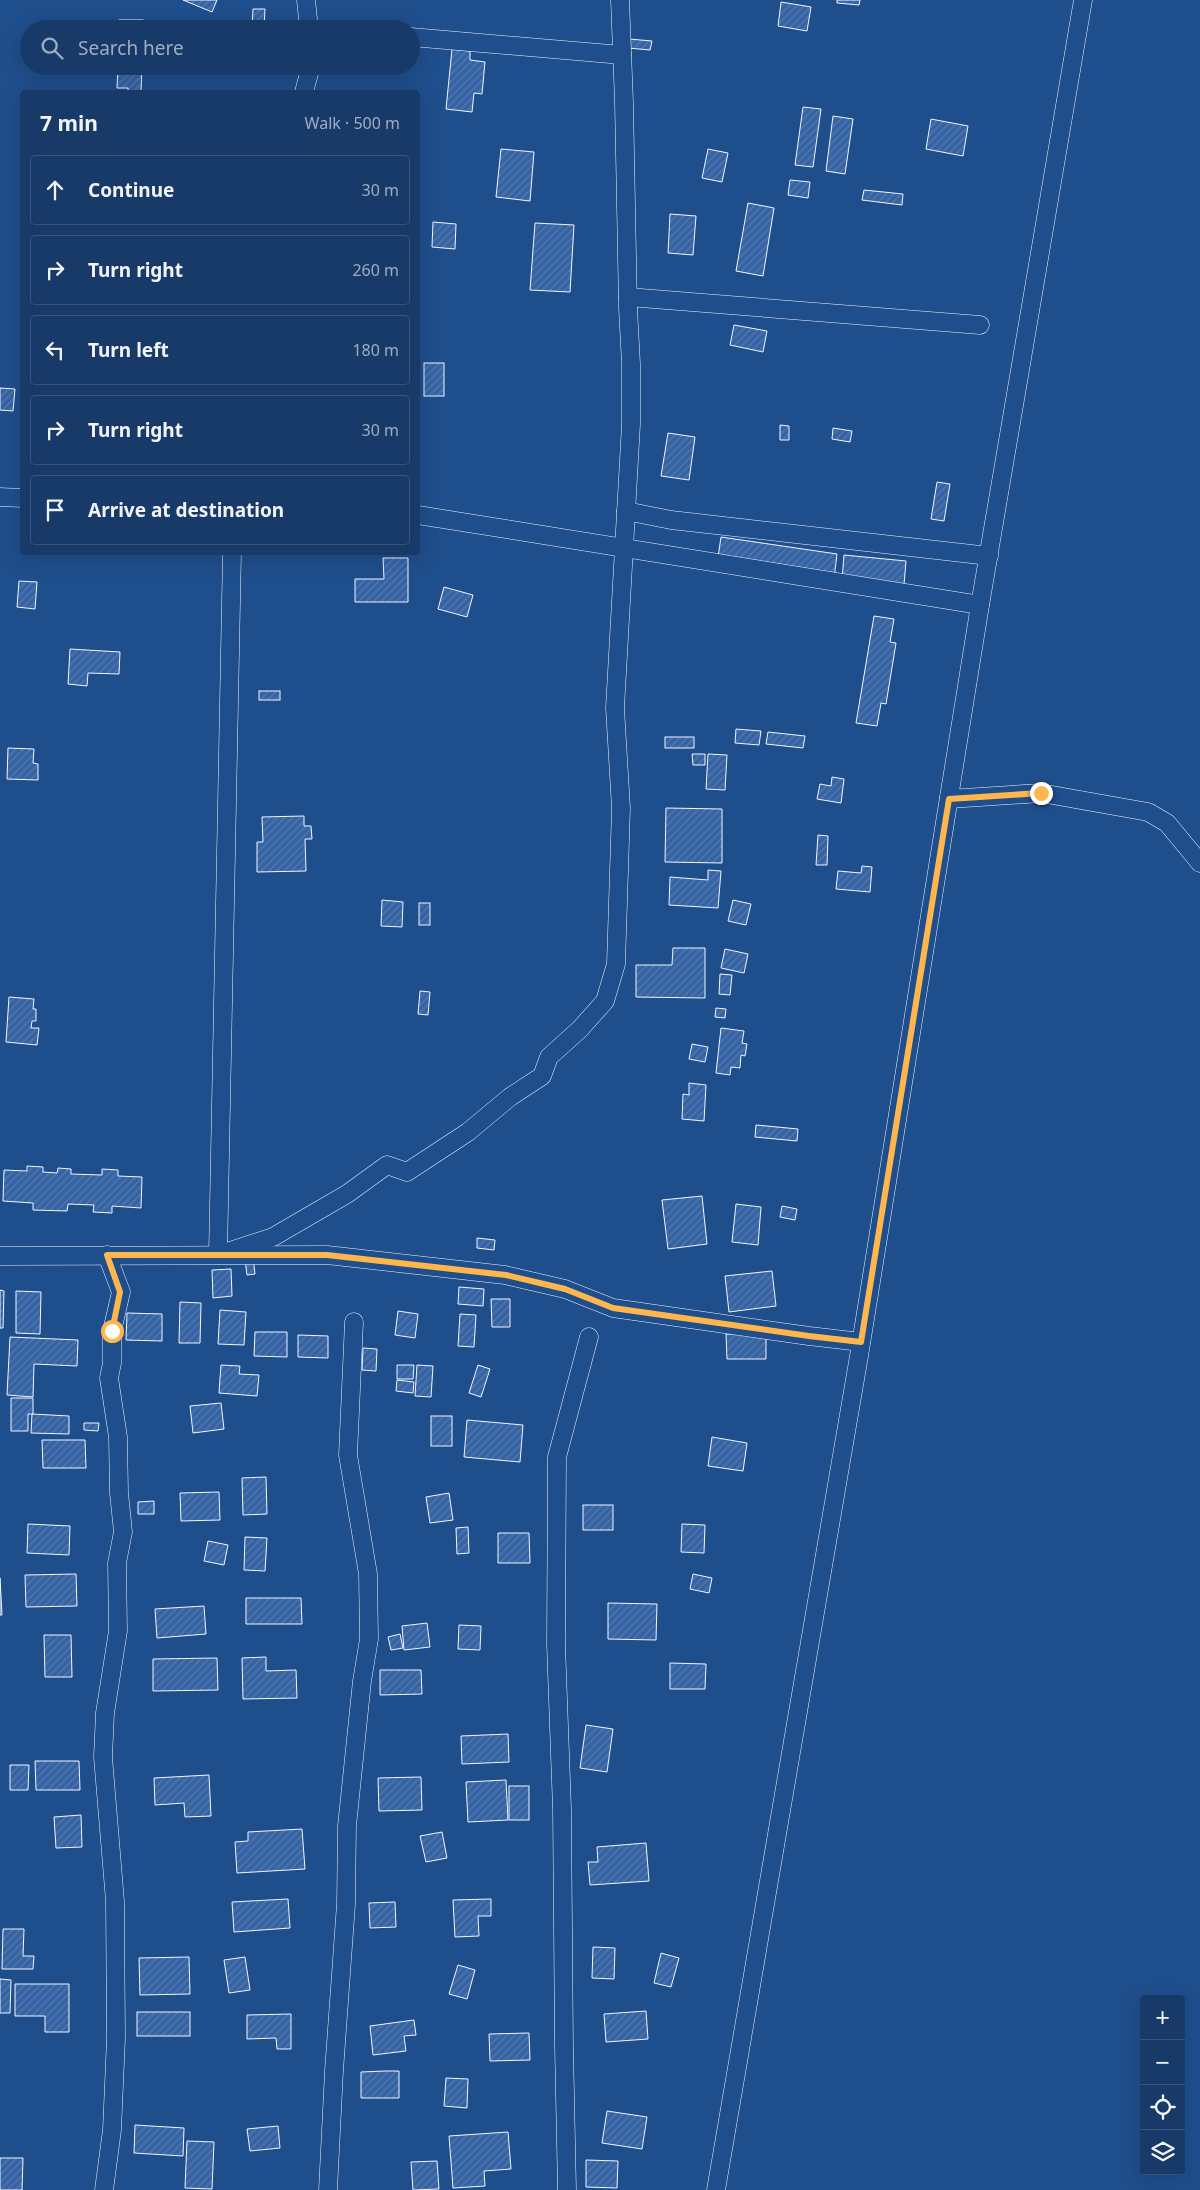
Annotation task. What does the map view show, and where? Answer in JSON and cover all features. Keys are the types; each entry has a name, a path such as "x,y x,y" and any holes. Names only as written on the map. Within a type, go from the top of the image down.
{"street":[{"path":"306,0 311,20"},
{"path":"218,1255 273,1237 347,1194 387,1165 407,1172 429,1158 542,1076 549,1057 580,1029 605,1001 616,964 621,808 615,708 631,424 632,364 628,297 620,0"},
{"path":"716,2190 861,1342 980,605 1084,0"},
{"path":"420,38 622,55"},
{"path":"305,90 309,75"},
{"path":"628,297 980,325"},
{"path":"0,497 20,498"},
{"path":"626,511 681,522 989,556"},
{"path":"420,514 980,605"},
{"path":"218,1255 232,555"},
{"path":"949,799 1041,793 1148,812 1167,823 1200,863"},
{"path":"104,2190 112,2130 116,2028 115,1901 103,1757 106,1713 118,1631 117,1563 123,1532 119,1493 118,1437 109,1378 112,1363 112,1331 120,1292 107,1255"},
{"path":"0,1256 327,1255 506,1275 565,1289 613,1308 861,1342"},
{"path":"328,2190 346,1904 347,1826 362,1681 369,1639 368,1574 348,1455 354,1322"},
{"path":"567,2190 562,1809 556,1644 557,1457 589,1337"}],"building":[{"path":"183,0 217,0 212,12"},
{"path":"837,0 860,0 859,5 837,3"},
{"path":"781,2 811,7 807,31 778,26"},
{"path":"253,9 265,9 264,20 252,20"},
{"path":"629,39 652,41 650,50 628,48"},
{"path":"452,49 470,51 470,60 485,62 482,94 474,93 472,112 446,109"},
{"path":"118,75 142,75 141,90 117,88"},
{"path":"803,107 821,109 813,167 795,165"},
{"path":"833,116 853,119 845,174 826,171"},
{"path":"931,119 968,126 963,156 926,149"},
{"path":"501,149 534,152 530,201 496,197"},
{"path":"708,149 728,153 722,182 702,178"},
{"path":"790,180 810,182 808,198 788,195"},
{"path":"864,190 903,194 902,205 862,200"},
{"path":"748,203 774,208 763,276 736,271"},
{"path":"670,214 696,216 693,255 668,253"},
{"path":"433,222 456,224 455,249 432,247"},
{"path":"535,223 574,225 570,292 530,290"},
{"path":"734,325 767,331 763,352 730,345"},
{"path":"424,363 444,363 444,396 424,396"},
{"path":"0,388 15,389 13,411 0,410"},
{"path":"780,425 789,426 789,440 780,440"},
{"path":"833,428 852,431 850,442 832,439"},
{"path":"668,433 695,437 689,480 661,476"},
{"path":"937,482 950,484 944,521 931,519"},
{"path":"721,537 837,554 833,587 716,571"},
{"path":"844,555 906,561 904,585 842,580"},
{"path":"383,558 408,558 408,602 355,602 355,579 384,579"},
{"path":"19,581 37,582 35,609 17,607"},
{"path":"444,587 473,595 467,617 438,609"},
{"path":"874,616 894,619 890,642 896,643 886,704 881,703 877,726 856,723"},
{"path":"70,649 120,652 119,674 88,673 87,686 68,684"},
{"path":"259,691 280,691 280,700 259,700"},
{"path":"736,729 761,731 759,745 735,743"},
{"path":"768,732 805,736 803,748 766,744"},
{"path":"665,737 694,737 694,748 665,748"},
{"path":"8,748 34,749 33,763 38,764 38,780 7,779"},
{"path":"692,754 705,754 705,765 693,765"},
{"path":"708,754 727,755 725,790 706,789"},
{"path":"832,777 844,779 841,803 817,799 820,784 831,786"},
{"path":"666,808 722,809 722,863 665,862"},
{"path":"304,816 304,826 311,826 312,839 305,839 306,871 257,872 257,842 263,842 262,817"},
{"path":"818,835 828,836 827,865 816,865"},
{"path":"862,866 872,867 870,892 836,889 838,871 861,873"},
{"path":"708,870 721,871 718,908 669,905 670,877 708,880"},
{"path":"382,900 403,902 402,927 381,926"},
{"path":"733,900 751,904 746,925 728,921"},
{"path":"419,903 430,903 430,925 419,925"},
{"path":"673,948 705,948 705,998 636,997 636,965 672,965"},
{"path":"725,949 748,954 744,973 721,968"},
{"path":"720,974 732,975 730,995 719,994"},
{"path":"420,991 430,992 428,1015 418,1014"},
{"path":"9,997 34,999 33,1009 36,1009 36,1021 32,1021 31,1028 39,1028 37,1045 6,1042"},
{"path":"716,1008 726,1009 725,1018 715,1017"},
{"path":"721,1028 744,1031 742,1043 747,1044 745,1056 741,1055 740,1068 731,1067 730,1075 716,1073"},
{"path":"692,1044 708,1047 705,1062 689,1059"},
{"path":"689,1083 706,1085 704,1121 682,1119 683,1094 689,1095"},
{"path":"756,1125 798,1129 797,1141 755,1137"},
{"path":"27,1166 43,1167 43,1172 57,1173 58,1168 71,1169 71,1174 102,1175 102,1169 118,1170 118,1176 142,1177 141,1208 112,1206 112,1213 93,1212 94,1205 68,1204 67,1211 33,1210 33,1203 3,1201 4,1170 27,1171"},
{"path":"702,1196 707,1244 668,1249 662,1200"},
{"path":"736,1204 761,1207 758,1245 732,1242"},
{"path":"782,1206 797,1209 795,1220 780,1217"},
{"path":"477,1238 495,1240 494,1250 477,1248"},
{"path":"253,1258 255,1274 247,1275 245,1259"},
{"path":"231,1269 232,1296 213,1298 212,1270"},
{"path":"772,1271 776,1306 729,1312 725,1276"},
{"path":"459,1287 484,1289 483,1306 458,1304"},
{"path":"0,1290 4,1291 3,1328 0,1328"},
{"path":"16,1291 41,1292 40,1334 16,1333"},
{"path":"491,1299 510,1299 510,1327 492,1327"},
{"path":"180,1302 201,1303 200,1343 179,1343"},
{"path":"220,1310 246,1312 244,1345 218,1344"},
{"path":"398,1311 418,1314 415,1338 395,1335"},
{"path":"127,1313 162,1314 162,1341 126,1340"},
{"path":"460,1314 476,1315 474,1347 458,1346"},
{"path":"255,1332 287,1332 287,1357 254,1356"},
{"path":"726,1334 766,1334 766,1359 727,1359"},
{"path":"298,1335 328,1336 328,1358 298,1357"},
{"path":"10,1337 78,1340 77,1366 34,1364 33,1397 7,1395"},
{"path":"363,1348 377,1349 376,1371 362,1370"},
{"path":"221,1365 240,1366 239,1374 259,1375 257,1396 219,1393"},
{"path":"397,1365 414,1365 413,1379 397,1379"},
{"path":"417,1365 433,1366 431,1397 415,1396"},
{"path":"478,1365 490,1369 481,1397 469,1393"},
{"path":"397,1380 414,1382 413,1393 396,1391"},
{"path":"11,1398 33,1398 33,1414 28,1414 28,1431 11,1431"},
{"path":"221,1403 224,1429 193,1433 190,1406"},
{"path":"32,1414 69,1416 69,1434 31,1433"},
{"path":"431,1416 452,1416 452,1446 431,1446"},
{"path":"467,1420 523,1425 520,1462 464,1457"},
{"path":"84,1423 99,1423 98,1431 84,1430"},
{"path":"712,1437 747,1443 743,1471 708,1466"},
{"path":"42,1440 85,1440 86,1468 43,1468"},
{"path":"266,1477 267,1514 243,1515 242,1478"},
{"path":"219,1492 220,1520 181,1521 180,1493"},
{"path":"449,1493 453,1520 430,1523 426,1497"},
{"path":"154,1501 154,1514 138,1514 138,1502"},
{"path":"583,1505 613,1505 613,1530 583,1530"},
{"path":"28,1524 70,1526 69,1555 27,1553"},
{"path":"682,1524 705,1525 704,1553 681,1552"},
{"path":"468,1527 469,1553 457,1554 456,1528"},
{"path":"498,1533 529,1533 530,1563 498,1563"},
{"path":"245,1537 267,1538 265,1571 244,1570"},
{"path":"208,1541 228,1545 224,1565 204,1561"},
{"path":"76,1574 77,1606 26,1607 25,1575"},
{"path":"693,1574 712,1578 709,1593 690,1589"},
{"path":"0,1578 2,1615 0,1615"},
{"path":"246,1598 301,1598 302,1624 246,1624"},
{"path":"608,1603 657,1604 656,1640 608,1639"},
{"path":"204,1606 206,1634 157,1638 155,1609"},
{"path":"427,1623 430,1647 404,1650 402,1626"},
{"path":"459,1625 481,1626 480,1650 458,1649"},
{"path":"400,1634 403,1648 391,1650 388,1637"},
{"path":"44,1635 71,1635 72,1677 45,1677"},
{"path":"266,1657 266,1671 296,1670 297,1698 243,1699 242,1658"},
{"path":"217,1658 218,1690 153,1691 153,1659"},
{"path":"670,1663 706,1664 705,1689 670,1689"},
{"path":"380,1670 421,1670 422,1694 380,1695"},
{"path":"586,1725 613,1729 607,1772 580,1768"},
{"path":"508,1734 509,1762 462,1764 461,1736"},
{"path":"35,1761 79,1761 80,1790 36,1790"},
{"path":"10,1765 29,1765 28,1790 10,1790"},
{"path":"209,1775 211,1816 185,1817 184,1803 155,1805 154,1778"},
{"path":"421,1777 422,1810 379,1811 378,1778"},
{"path":"506,1780 508,1820 468,1822 466,1782"},
{"path":"509,1786 529,1786 529,1820 509,1820"},
{"path":"81,1815 82,1847 56,1848 54,1817"},
{"path":"302,1829 305,1869 237,1873 235,1842 248,1841 248,1832"},
{"path":"442,1832 447,1858 426,1862 420,1836"},
{"path":"646,1843 649,1881 590,1885 588,1862 598,1862 597,1847"},
{"path":"288,1899 290,1928 234,1932 232,1902"},
{"path":"491,1899 491,1916 478,1916 479,1936 455,1937 453,1900"},
{"path":"395,1902 396,1927 370,1928 369,1903"},
{"path":"3,1929 24,1929 23,1956 34,1956 33,1969 2,1969"},
{"path":"593,1947 615,1948 614,1979 592,1978"},
{"path":"661,1953 679,1958 671,1987 654,1983"},
{"path":"189,1957 190,1994 140,1995 139,1958"},
{"path":"245,1957 250,1990 229,1993 224,1960"},
{"path":"458,1965 475,1970 467,1999 449,1994"},
{"path":"0,1979 11,1980 10,2013 0,2013"},
{"path":"15,1984 69,1984 69,2032 45,2032 45,2016 15,2016"},
{"path":"646,2011 648,2039 606,2042 604,2014"},
{"path":"137,2012 190,2012 190,2036 137,2036"},
{"path":"291,2014 291,2049 277,2049 276,2038 247,2039 247,2015"},
{"path":"414,2020 416,2035 404,2036 406,2051 373,2055 370,2026"},
{"path":"529,2033 530,2060 490,2061 489,2034"},
{"path":"399,2071 399,2098 361,2098 361,2072"},
{"path":"446,2078 468,2079 467,2108 444,2106"},
{"path":"607,2111 647,2117 642,2149 602,2143"},
{"path":"135,2125 184,2128 183,2156 134,2153"},
{"path":"278,2126 280,2148 250,2151 247,2129"},
{"path":"508,2132 511,2169 484,2171 485,2186 453,2188 449,2136"},
{"path":"187,2141 214,2142 212,2189 185,2188"},
{"path":"0,2158 23,2158 22,2190 0,2190"},
{"path":"586,2160 618,2161 617,2188 586,2187"},
{"path":"437,2161 439,2189 413,2190 411,2162"}],"route":[{"path":"112,1331 120,1292 107,1255 327,1255 506,1275 565,1289 613,1308 861,1342 949,799 1041,793"}]}
